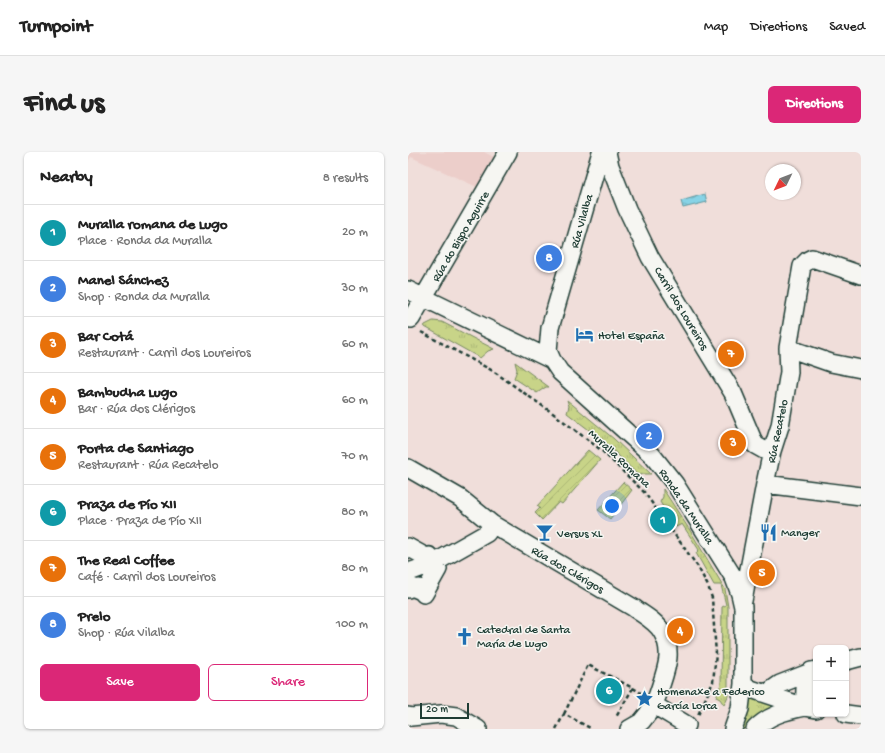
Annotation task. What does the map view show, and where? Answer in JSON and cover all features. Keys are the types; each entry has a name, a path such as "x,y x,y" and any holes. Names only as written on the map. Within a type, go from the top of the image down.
{"street":[{"name":"Rúa do Bispo Aguirre","path":"413,324 424,298 508,152"},
{"name":"Rúa Vilalba","path":"552,360 548,351 550,328 601,152"},
{"name":"Carril dos Loureiros","path":"607,152 610,166 627,209 650,257 733,393 755,445 764,450 772,451"},
{"name":"Rúa Recatelo","path":"743,607 744,592 765,484 772,451 780,426 789,372 788,348 802,266 812,258 861,275"},
{"name":"Ronda da Muralla","path":"408,290 552,360 560,372 652,455 675,484 734,578 740,594 743,607 743,684 740,709 733,729"},
{"path":"788,348 831,363 861,369"},
{"name":"Rúa dos Clérigos","path":"408,468 460,498 492,524 634,608 652,621 661,630 666,639 668,661 659,695 654,705 642,721 630,729"},
{"path":"765,484 861,496"},
{"path":"408,571 434,563 487,533 492,524"},
{"path":"408,547 429,556 438,569 424,594 419,588 418,590 410,586 408,589"},
{"path":"849,660 861,657"},
{"path":"762,693 770,691 780,684 813,670"},
{"path":"810,708 805,684 806,678 813,671"},
{"path":"743,684 762,693 810,708"},
{"path":"654,705 692,721"},
{"path":"760,727 777,714 810,708"},
{"path":"408,716 441,714 456,716 478,729"},
{"path":"849,714 861,716"}],"path":[{"name":"Muralla Romana","path":"413,324 493,371 554,414 601,450 644,492 698,567 708,586 712,598 716,654 713,682 692,721"},
{"path":"556,729 588,665 641,693"},
{"path":"616,719 633,688"},
{"path":"564,714 592,729"}],"shaded area":[{"path":"408,152 484,152 494,157 477,187 411,157 408,162"}],"green space":[{"path":"433,321 442,322 494,349 488,351 480,358 423,326"},
{"path":"515,362 549,387 546,387 537,393 514,378 517,370"},
{"path":"567,400 614,439 651,474 638,475 606,443 567,413 569,406"},
{"path":"588,450 600,460 562,504 559,502 542,520 535,513 540,508 537,506"},
{"path":"623,482 632,490 610,519 598,510"},
{"path":"663,489 725,589 728,607 728,696 724,705 720,699 716,697 721,684 722,607 726,605 721,585 714,585 696,553 699,550 682,524 676,527 660,502 663,497"},
{"path":"747,696 779,705 758,718 746,729 739,729"}],"water":[{"path":"705,194 707,202 683,208 681,201"}],"place":[{"name":"Prelo","path":"549,258"},
{"name":"Hotel España","path":"585,335"},
{"name":"The Real Coffee","path":"731,354"},
{"name":"Manel Sánchez","path":"649,436"},
{"name":"Bar Cotá","path":"733,443"},
{"name":"Muralla romana de Lugo","path":"663,520"},
{"name":"Manger","path":"768,532"},
{"name":"Versus XL","path":"544,533"},
{"name":"Porta de Santiago","path":"762,573"},
{"name":"Bambudha Lugo","path":"680,631"},
{"name":"Catedral de Santa María de Lugo","path":"464,636"},
{"name":"Praza de Pío XII","path":"609,691"},
{"name":"Homenaxe a Federico García Lorca","path":"644,698"}]}
